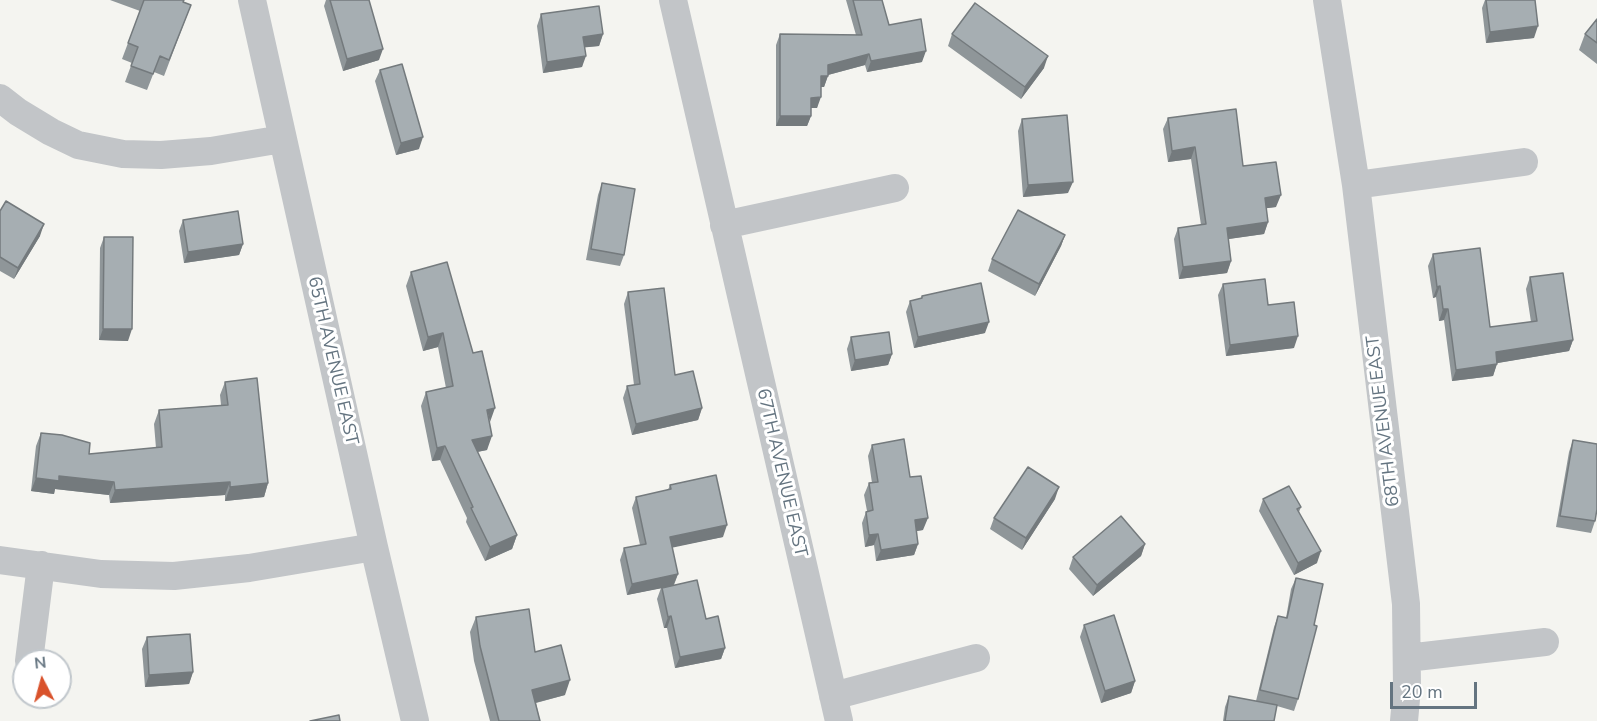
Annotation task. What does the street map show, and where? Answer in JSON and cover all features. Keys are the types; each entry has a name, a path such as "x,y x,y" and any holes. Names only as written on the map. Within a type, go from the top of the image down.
{"street":[{"name":"65TH AVENUE EAST","path":"252,0 374,548 415,721"},
{"name":"67TH AVENUE EAST","path":"673,0 836,709"},
{"name":"68TH AVENUE EAST","path":"1327,0 1356,185 1406,604 1407,688 1404,721"},
{"path":"0,98 35,122 78,145 123,154 161,155 211,151 282,140"},
{"path":"1356,185 1524,162"},
{"path":"724,225 895,188"},
{"path":"0,560 101,574 174,576 249,568 374,548"},
{"path":"30,649 41,565"},
{"path":"1407,658 1545,642"},
{"path":"836,709 976,658"}],"building":[{"path":"144,0 184,0 183,2 191,5 169,60 160,56 153,74 131,66 138,47 128,43"},
{"path":"330,0 369,0 383,49 347,59"},
{"path":"853,0 882,0 889,25 921,19 926,51 871,61 869,54 828,65 828,76 821,76 821,97 811,98 811,116 780,116 780,34 862,35"},
{"path":"1486,0 1535,0 1538,26 1490,32"},
{"path":"975,3 1048,56 1025,87 952,34"},
{"path":"599,6 603,34 583,37 586,56 547,62 541,14"},
{"path":"1597,19 1597,43 1585,34"},
{"path":"402,64 423,137 401,143 380,70"},
{"path":"1236,109 1243,166 1276,162 1281,195 1265,198 1268,222 1227,228 1231,261 1183,267 1178,228 1206,224 1195,147 1172,151 1168,118"},
{"path":"1067,115 1073,182 1028,185 1022,119"},
{"path":"602,183 635,189 624,255 591,249"},
{"path":"6,201 44,224 18,268 0,257 0,211"},
{"path":"1018,210 1065,235 1039,284 992,259"},
{"path":"238,211 243,244 188,252 183,220"},
{"path":"104,237 133,237 132,329 103,329"},
{"path":"1480,248 1490,327 1537,321 1530,277 1563,273 1573,340 1496,352 1497,364 1456,370 1448,309 1443,309 1440,286 1437,287 1433,254"},
{"path":"447,262 473,353 482,351 495,408 487,410 492,436 472,440 517,535 490,547 445,446 437,448 426,392 453,386 443,333 428,337 411,272"},
{"path":"1265,279 1268,305 1294,302 1298,336 1230,345 1223,284"},
{"path":"981,283 989,322 918,337 910,301 922,298 922,296"},
{"path":"664,288 675,375 693,371 702,408 636,424 627,386 640,384 628,292"},
{"path":"889,332 892,354 855,360 851,337"},
{"path":"257,378 268,483 230,487 230,482 115,490 114,482 59,476 59,481 36,478 41,433 62,435 90,443 89,454 162,447 159,410 228,405 225,382"},
{"path":"904,439 910,477 921,476 928,518 915,520 918,544 881,550 878,534 869,535 866,512 873,510 869,483 878,482 872,445"},
{"path":"1573,440 1597,444 1595,521 1560,516"},
{"path":"1028,467 1059,487 1026,538 994,518"},
{"path":"716,475 727,525 670,537 678,574 632,584 624,548 646,544 636,497 671,489 670,485"},
{"path":"1289,486 1301,507 1297,509 1321,551 1298,563 1263,499"},
{"path":"1121,516 1145,544 1097,585 1073,557"},
{"path":"1296,578 1323,584 1314,625 1317,626 1298,699 1260,690 1278,616 1287,618"},
{"path":"697,580 706,619 718,616 725,648 680,657 662,588"},
{"path":"529,609 535,652 561,645 570,680 532,690 540,721 499,721 480,646 476,617"},
{"path":"1114,615 1135,681 1105,691 1084,625"},
{"path":"190,634 193,672 149,675 147,637"},
{"path":"1229,696 1277,705 1274,721 1225,721"},
{"path":"339,715 340,721 310,721"}]}
